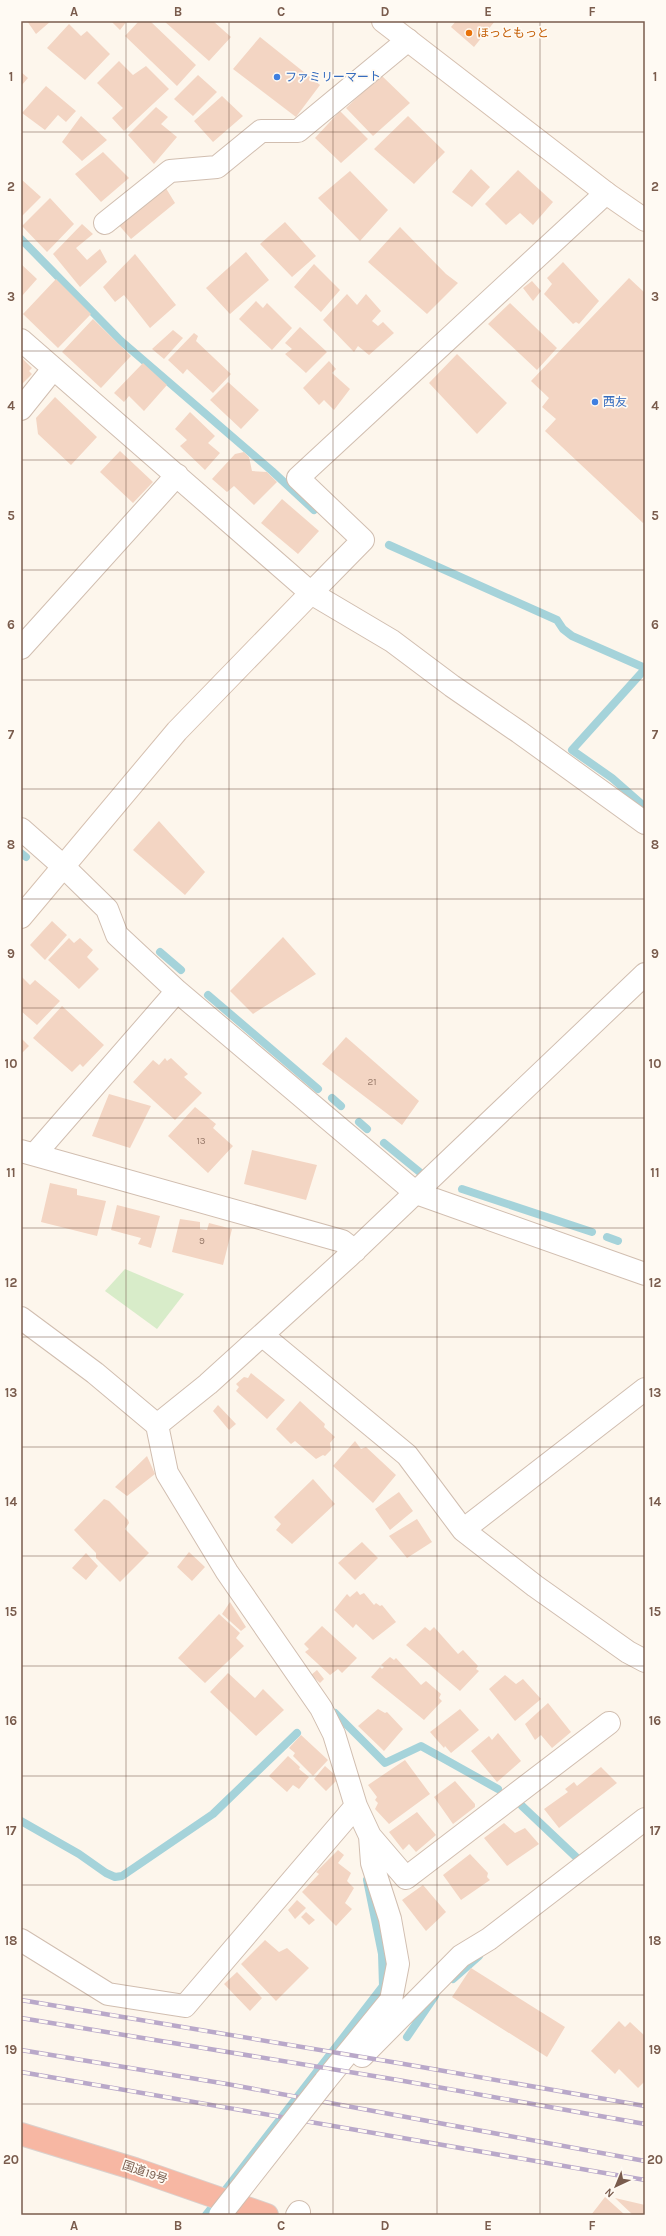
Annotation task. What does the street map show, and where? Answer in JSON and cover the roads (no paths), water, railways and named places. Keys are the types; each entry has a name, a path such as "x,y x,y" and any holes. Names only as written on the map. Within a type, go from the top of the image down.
{"highway":[{"name":"国道19号","path":"21,2134 135,2168 267,2215"}],"street":[{"path":"383,21 606,193 645,220"},
{"path":"105,223 170,171 217,168 261,131 298,131 408,40"},
{"path":"21,917 177,731 363,540 298,478 606,193"},
{"path":"21,340 53,370 177,475 311,593 392,641 452,686 519,732 645,823"},
{"path":"21,409 53,370"},
{"path":"21,648 177,475"},
{"path":"21,829 64,867 107,909 117,935 177,991 416,1193 645,1274"},
{"path":"157,1425 208,1384 355,1251 645,974"},
{"path":"177,991 28,1153 342,1241 355,1251"},
{"path":"21,1318 95,1373 157,1425 167,1473 227,1572 321,1708 334,1734 356,1806 370,1836 406,1878 610,1723"},
{"path":"262,1335 407,1455 463,1530 535,1586 628,1652 645,1661"},
{"path":"463,1530 645,1389"},
{"path":"21,1940 108,1994 185,2006 356,1806"},
{"path":"326,2081 342,2076 462,1956 489,1939 645,1819"},
{"path":"220,2215 391,2000 398,1964 390,1919 372,1863 370,1836"}],"waterway":[{"path":"21,239 121,341 272,471 314,510"},
{"path":"389,545 557,620 563,629 572,636 645,668"},
{"path":"645,669 572,750 612,778 645,807"},
{"path":"21,853 26,857"},
{"path":"160,952 181,970"},
{"path":"208,995 318,1089"},
{"path":"332,1098 341,1106"},
{"path":"359,1122 367,1129"},
{"path":"384,1143 422,1174"},
{"path":"462,1189 592,1232"},
{"path":"607,1237 618,1241"},
{"path":"335,1713 385,1763 421,1746 498,1789"},
{"path":"21,1821 79,1854 106,1873 115,1877 122,1876 213,1814 297,1733"},
{"path":"522,1806 576,1857"},
{"path":"206,2215 383,1986 382,1954 367,1880"},
{"path":"453,1979 479,1956"},
{"path":"407,2037 435,1996"}],"railway":[{"path":"21,2000 645,2106"},
{"path":"21,2018 398,2080 645,2124"},
{"path":"21,2050 227,2084 645,2161"},
{"path":"21,2072 645,2180"}],"place":[{"name":"ほっともっと","path":"469,33"},
{"name":"ファミリーマート","path":"277,77"},
{"name":"西友","path":"595,402"}]}
